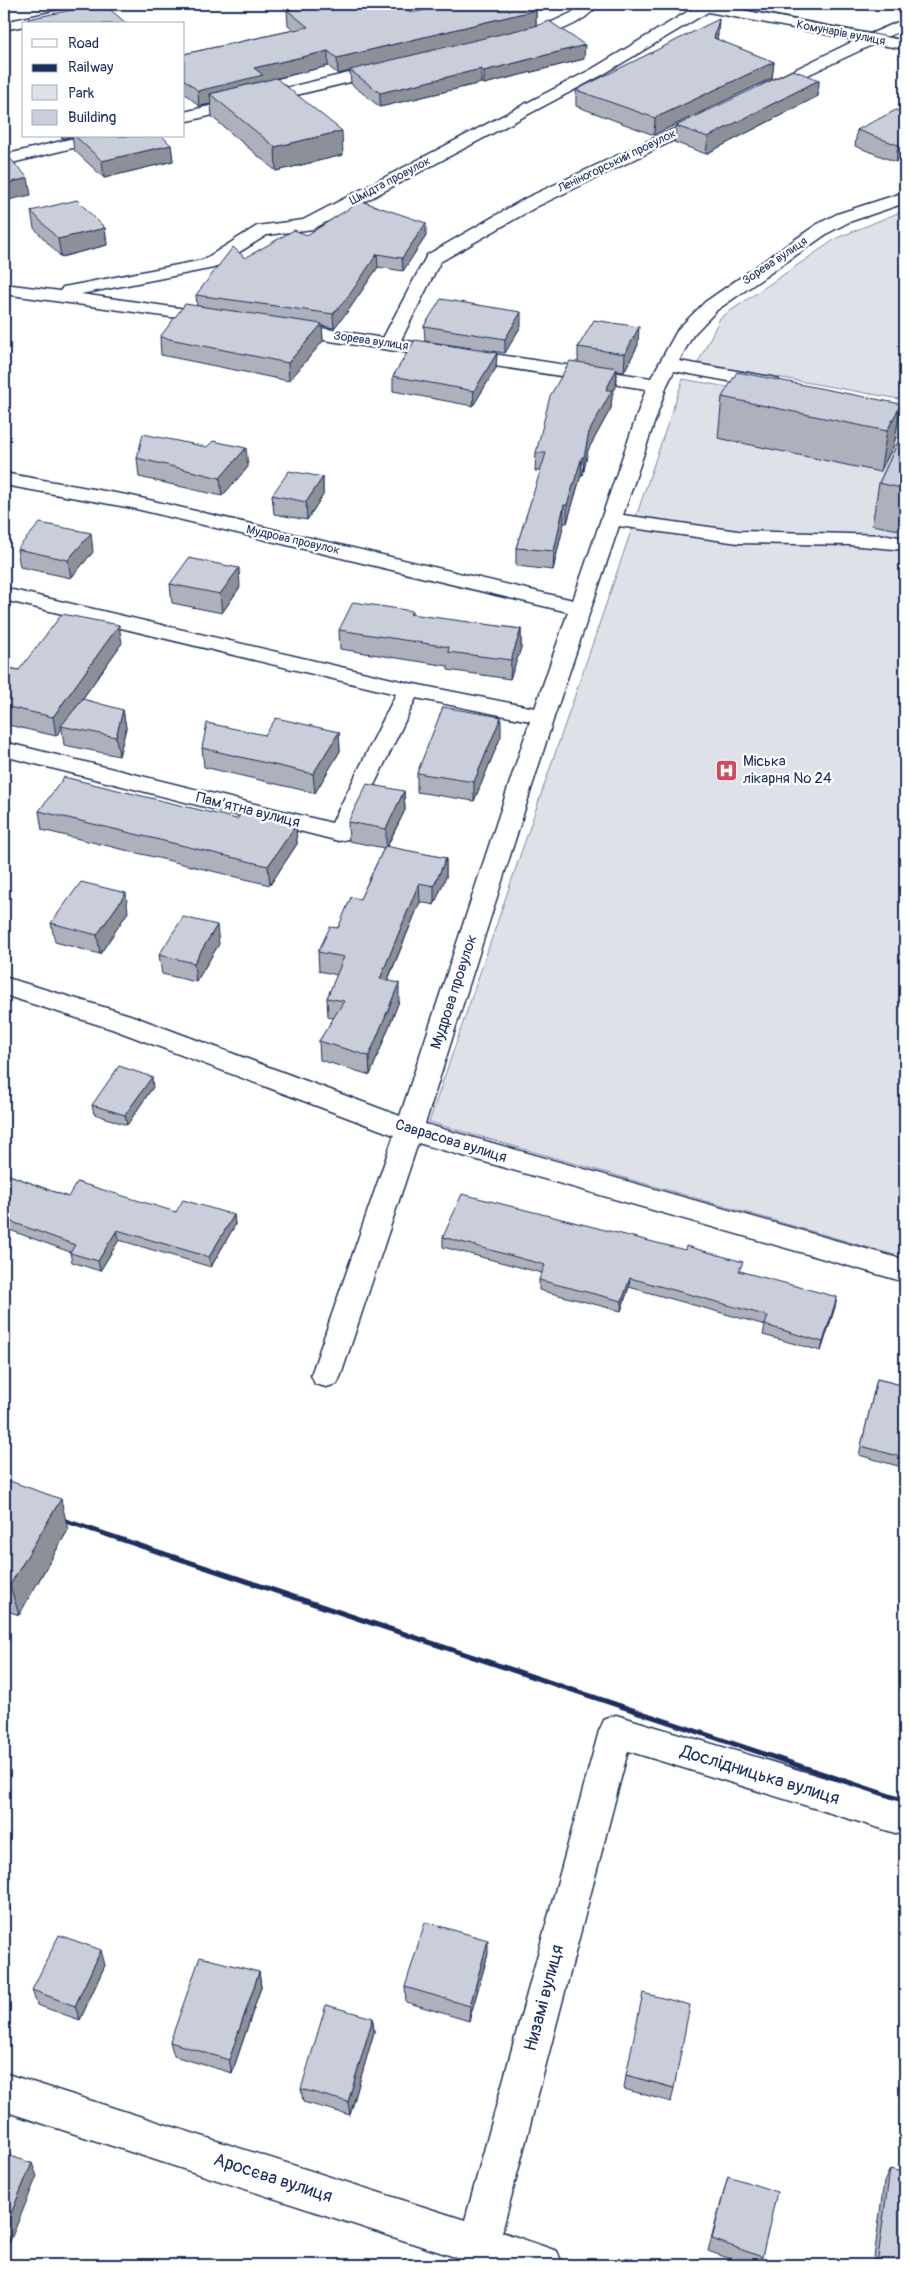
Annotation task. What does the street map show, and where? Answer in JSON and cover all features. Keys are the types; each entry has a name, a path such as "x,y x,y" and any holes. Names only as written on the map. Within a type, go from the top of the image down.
{"street":[{"path":"23,22 110,4"},
{"path":"504,41 534,34 581,14 591,4"},
{"name":"Комунарів вулиця","path":"759,4 900,28"},
{"name":"Комунарів вулиця","path":"701,5 905,45"},
{"name":"Шмідта провулок","path":"47,295 208,264 263,230 307,225 597,72 701,5"},
{"path":"4,26 22,22"},
{"path":"756,95 872,39 900,28"},
{"path":"185,117 398,66"},
{"name":"Леніногорський провулок","path":"390,343 433,259 532,202 720,112"},
{"path":"4,160 95,138"},
{"name":"Зорева вулиця","path":"262,325 390,343 662,375 685,333 711,306 822,229 843,218 905,197"},
{"path":"4,289 233,321"},
{"path":"662,375 791,387"},
{"name":"Мудрова провулок","path":"326,1375 409,1130 543,717 662,375"},
{"name":"Мудрова провулок","path":"4,479 132,502 580,608"},
{"path":"611,519 754,538 876,539 905,544"},
{"path":"4,594 409,690 543,717"},
{"name":"Пам’ятна вулиця","path":"4,749 339,833 409,690"},
{"name":"Саврасова вулиця","path":"4,986 121,1022 409,1130 905,1271"},
{"name":"Дослідницька вулиця","path":"616,1731 905,1819"},
{"name":"Низамі вулиця","path":"476,2254 616,1731"},
{"name":"Аросєва вулиця","path":"4,2092 476,2254 543,2265"}],"green space":[{"path":"905,210 905,400 698,363 720,318 837,238"},
{"name":"Міська лікарня № 24","path":"683,379 905,419 905,1258 429,1122"}],"building":[{"path":"104,4 125,22 31,22 28,19"},
{"path":"317,4 399,4 411,13 453,4 527,4 536,10 337,58 328,51 254,68 263,75 198,91 185,80 185,54 308,27 287,10"},
{"path":"719,19 714,38 774,62 655,118 576,90"},
{"path":"549,21 585,45 484,71 481,69 380,93 350,70 539,25"},
{"path":"793,70 819,80 708,137 676,126"},
{"path":"276,78 342,131 275,147 210,94"},
{"path":"896,110 905,114 905,141 898,145 857,130"},
{"path":"77,138 164,138 171,145 102,161"},
{"path":"4,152 28,178 4,184"},
{"path":"77,200 105,228 58,239 31,211"},
{"path":"361,201 426,223 402,258 377,254 348,297 333,314 196,295 233,247 245,258 294,230 307,235"},
{"path":"441,299 521,312 505,339 424,326"},
{"path":"185,304 322,324 288,363 160,337"},
{"path":"594,320 639,327 625,354 578,347"},
{"path":"415,340 497,353 474,391 393,376"},
{"path":"570,361 617,368 606,390 612,390 589,432 584,457 582,457 567,505 564,505 554,551 516,548 546,453 536,453 550,396"},
{"path":"737,372 901,404 887,431 722,397"},
{"path":"905,427 905,489 879,483"},
{"path":"143,434 207,447 213,441 246,448 220,478 137,458"},
{"path":"289,471 323,477 306,502 272,495"},
{"path":"40,523 91,533 68,560 17,549"},
{"path":"189,558 239,568 220,594 170,584"},
{"path":"353,602 412,611 410,614 521,629 511,660 448,652 449,647 339,630"},
{"path":"62,614 119,625 53,717 4,706 4,667 19,670"},
{"path":"83,699 123,710 116,737 61,726"},
{"path":"443,707 501,717 474,782 417,773"},
{"path":"276,718 339,732 313,774 202,748 207,723 265,735"},
{"path":"64,777 237,819 242,812 296,825 268,866 39,811"},
{"path":"367,784 404,791 386,829 348,822"},
{"path":"385,846 446,858 434,886 419,883 380,979 399,983 369,1056 319,1041 344,1001 327,998 344,957 318,952 330,927 338,928 351,897 360,899"},
{"path":"81,882 126,893 97,935 51,923"},
{"path":"183,917 217,925 194,963 159,955"},
{"path":"119,1066 152,1077 125,1115 92,1105"},
{"path":"4,1173 68,1197 77,1182 176,1212 183,1200 234,1215 209,1257 117,1230 98,1261 70,1253 75,1245 4,1219"},
{"path":"462,1194 685,1250 686,1246 743,1262 739,1271 837,1297 823,1342 765,1325 768,1316 630,1278 622,1301 539,1280 545,1265 443,1237"},
{"path":"877,1379 905,1386 905,1458 861,1446"},
{"path":"4,1479 61,1499 10,1585 4,1582"},
{"path":"425,1922 488,1940 470,2006 405,1987"},
{"path":"59,1935 101,1950 75,2006 32,1990"},
{"path":"200,1957 259,1972 229,2060 170,2042"},
{"path":"643,1993 690,2005 674,2088 626,2075"},
{"path":"326,2005 373,2018 348,2102 301,2089"},
{"path":"4,2154 32,2163 4,2230"},
{"path":"890,2169 905,2173 905,2265 877,2265"},
{"path":"728,2176 777,2192 762,2257 712,2239"}],"tram line":[{"path":"713,4 905,40"}],"railway":[{"path":"54,1517 905,1801"}],"place":[{"name":"Міська лікарня № 24","path":"727,770"}]}
